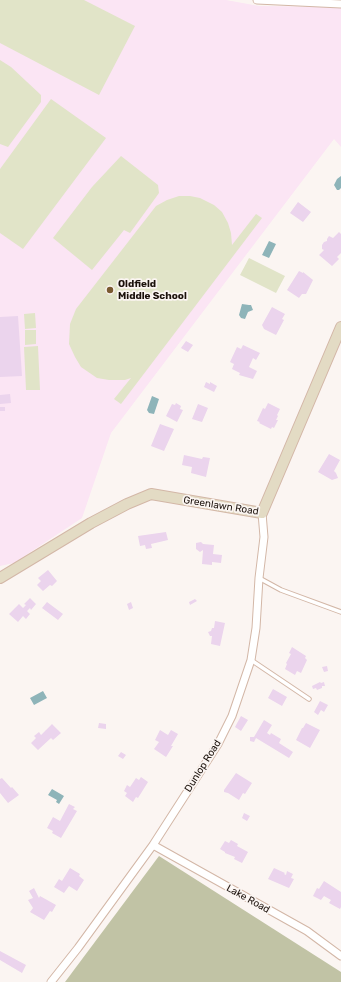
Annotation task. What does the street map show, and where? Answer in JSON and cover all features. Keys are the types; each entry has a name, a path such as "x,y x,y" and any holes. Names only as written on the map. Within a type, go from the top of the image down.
{"main road":[{"name":"Greenlawn Road","path":"0,578 91,523 150,494 262,513 341,327"}],"street":[{"path":"257,0 341,4"},
{"name":"Dunlop Road","path":"50,982 78,948 153,845 218,744 232,716 250,660 256,628 259,578 264,536 262,513"},
{"name":"Lake Road","path":"153,845 307,931 341,956"}],"lane":[{"path":"259,578 281,590 341,612"},
{"path":"250,660 309,699"}],"shaded area":[{"name":"Oldfield Middle School","path":"0,0 226,0 259,6 341,7 341,147 334,139 111,433 82,518 14,563 0,566"}],"green space":[{"path":"0,0 84,0 135,26 99,95 0,43"},
{"path":"0,60 11,67 41,95 41,102 8,147 0,144"},
{"path":"51,99 106,138 23,249 0,233 0,169"},
{"path":"121,156 158,185 159,193 130,233 124,230 92,270 53,238 92,187"},
{"path":"179,196 200,198 214,205 222,212 228,223 232,245 256,214 262,218 121,404 114,399 131,378 125,380 109,380 97,378 81,367 69,344 70,324 76,309 156,206"},
{"path":"249,258 285,276 276,293 240,275"},
{"path":"35,313 36,328 25,329 24,314"},
{"path":"25,330 36,330 36,344 25,345"},
{"path":"38,346 40,390 26,390 24,347"},
{"path":"159,856 341,972 341,982 65,982"}],"water":[{"path":"341,176 341,188 337,190 334,185 337,179"},
{"path":"269,241 276,244 269,258 262,255"},
{"path":"242,304 251,305 253,310 248,312 245,319 241,318 239,315"},
{"path":"152,396 159,399 154,414 149,413 147,410"},
{"path":"43,691 47,698 34,705 30,698"},
{"path":"52,789 64,796 59,804 56,802 57,800 48,795"}],"building":[{"path":"298,202 311,212 303,222 290,213"},
{"path":"339,232 341,234 341,253 337,257 339,259 332,266 319,255 324,250 322,249 322,245 327,241 329,236 333,238"},
{"path":"299,271 303,272 313,280 306,294 302,294 299,298 287,290"},
{"path":"272,307 285,314 282,319 284,320 276,335 264,329 262,325"},
{"path":"18,316 22,376 0,377 0,317"},
{"path":"186,341 193,345 188,352 181,348"},
{"path":"243,345 260,353 256,360 253,358 249,367 257,371 253,379 239,375 240,373 232,369 234,364 230,362 237,347 241,349"},
{"path":"206,382 210,384 210,382 217,386 214,392 204,387"},
{"path":"10,394 11,403 0,404 0,395"},
{"path":"176,403 181,406 180,409 183,410 177,422 166,416 172,404 175,405"},
{"path":"268,403 280,409 276,420 278,420 274,428 272,427 271,429 257,421 263,408 265,409"},
{"path":"198,404 208,408 202,422 192,419"},
{"path":"0,407 5,407 5,411 0,411"},
{"path":"160,424 174,429 164,451 151,446"},
{"path":"329,454 340,460 334,471 338,478 332,480 318,472"},
{"path":"184,455 202,459 203,457 210,458 206,477 191,473 192,467 182,465"},
{"path":"166,532 168,540 151,544 152,548 146,549 145,545 140,546 138,536"},
{"path":"201,542 203,544 214,545 213,554 222,555 221,563 212,562 212,565 202,564 203,550 200,552 196,549 196,543"},
{"path":"48,570 57,581 43,591 37,585 41,581 38,578"},
{"path":"30,598 36,604 31,610 30,608 27,611 30,614 26,619 23,616 18,622 9,614 19,604 23,608 26,605 24,604"},
{"path":"195,599 197,601 190,605 189,602"},
{"path":"47,602 63,614 58,620 42,608"},
{"path":"131,602 133,608 129,610 127,604"},
{"path":"215,621 225,623 220,646 211,644 212,636 210,636 208,632 214,628"},
{"path":"292,647 306,656 305,658 307,660 301,673 297,671 295,675 285,669"},
{"path":"327,666 328,671 324,672 322,667"},
{"path":"320,682 324,682 325,686 322,686 322,688 317,690 316,688 313,689 312,686"},
{"path":"273,689 287,697 282,706 268,698"},
{"path":"320,701 328,705 324,712 321,710 318,715 314,712"},
{"path":"241,716 248,720 241,731 235,727"},
{"path":"264,720 272,725 267,733 270,735 271,733 281,739 279,743 293,752 289,758 256,738 254,742 250,741 250,737 254,737"},
{"path":"99,723 106,724 106,729 98,728"},
{"path":"306,723 320,730 310,748 296,740"},
{"path":"52,724 61,733 53,740 51,738 38,750 31,743 36,738 34,736 39,732 41,735"},
{"path":"160,730 168,735 171,730 178,734 166,757 154,749 159,742 155,740"},
{"path":"121,752 126,755 123,759 118,756"},
{"path":"236,773 252,783 239,800 224,792"},
{"path":"141,777 148,782 138,798 136,797 133,802 125,796 127,793 124,791 127,785 130,787 136,778 139,780"},
{"path":"2,778 19,795 8,803 0,793 0,779"},
{"path":"69,804 75,807 73,809 77,811 61,838 47,828 53,817 60,821"},
{"path":"244,813 250,816 247,821 242,818"},
{"path":"231,840 238,844 237,846 248,852 242,863 234,859 235,857 220,849 225,841 229,843"},
{"path":"70,868 80,874 79,876 84,880 77,891 69,886 64,893 54,887 59,879 62,881"},
{"path":"274,868 285,873 284,874 286,875 287,871 293,874 291,878 294,879 289,888 268,879"},
{"path":"324,881 341,892 340,909 329,903 331,900 324,896 321,900 313,896 317,888 319,889"},
{"path":"34,888 39,898 40,896 56,905 52,912 50,911 44,920 30,912 33,908 28,900 33,898 29,891"},
{"path":"0,951 26,965 22,973 0,960"}],"place":[{"name":"Oldfield Middle School","path":"110,290"}]}
